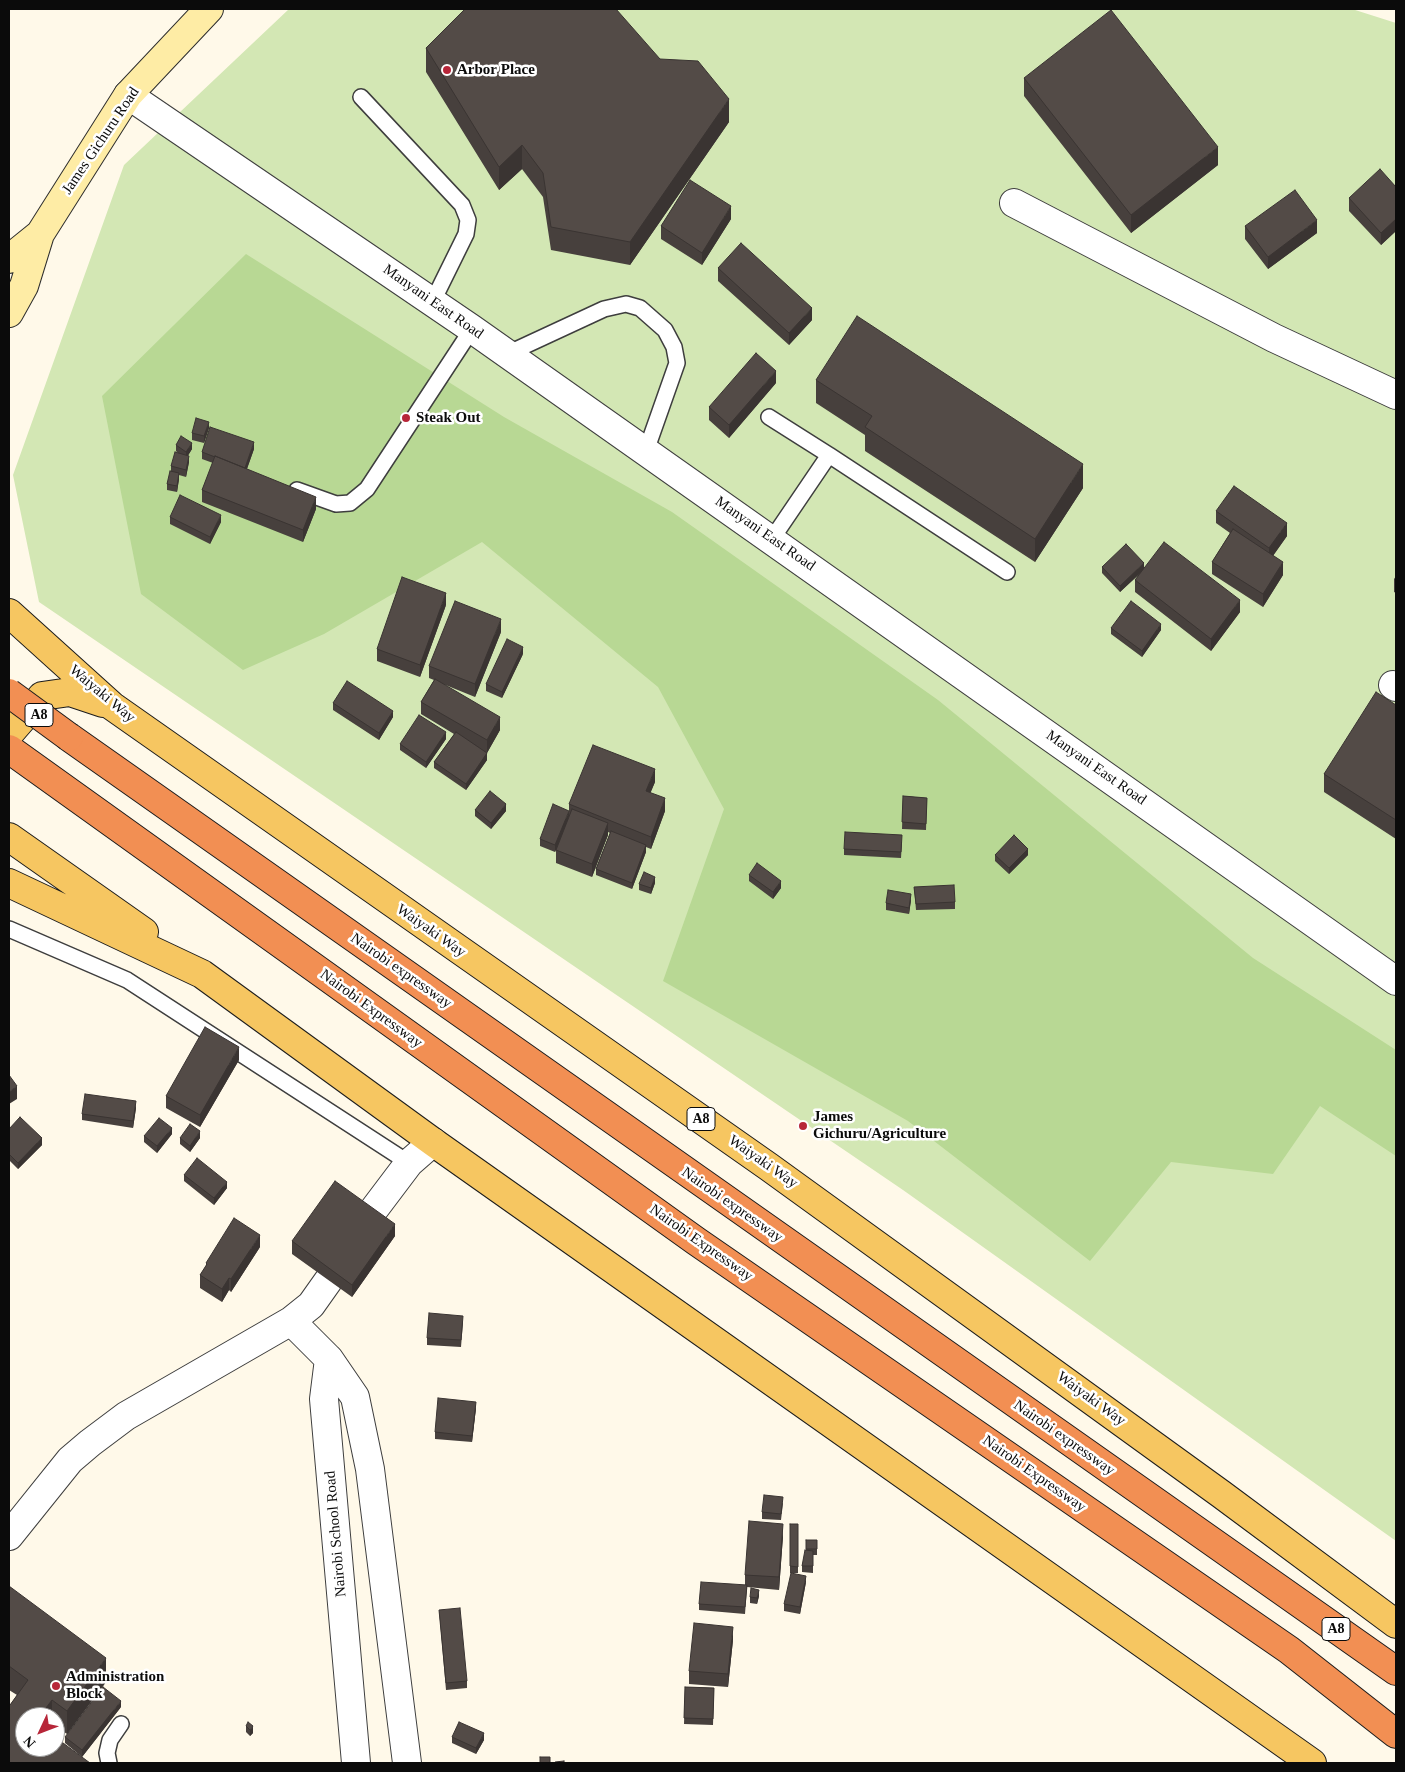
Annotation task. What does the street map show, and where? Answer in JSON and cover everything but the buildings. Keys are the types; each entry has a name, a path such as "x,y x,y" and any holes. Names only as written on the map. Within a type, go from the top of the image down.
{"highway":[{"name":"Nairobi expressway","path":"9,693 70,738 1396,1671"},
{"name":"Nairobi Expressway","path":"9,749 696,1241 1289,1650 1396,1734"}],"main road":[{"name":"James Gichuru Road","path":"40,234 128,95 209,9"},
{"path":"9,259 40,234"},
{"path":"9,312 24,286 40,234"},
{"name":"Waiyaki Way","path":"9,613 112,706 769,1166 1221,1494 1396,1624"},
{"path":"9,734 42,696 70,692 112,706"},
{"path":"9,837 433,1142 1312,1763"},
{"path":"9,883 202,974"}],"street":[{"name":"Manyani East Road","path":"128,95 432,301 1396,981"},
{"path":"1014,202 1274,338 1396,395"},
{"path":"369,1216 409,1163 433,1142"},
{"path":"9,1536 70,1460 90,1443 126,1416 292,1321 311,1304 328,1281"},
{"path":"292,1321 329,1359 355,1397 368,1460 384,1566 407,1763"},
{"name":"Nairobi School Road","path":"329,1359 324,1399 356,1763"}],"lane":[{"path":"361,97 462,205 468,220 466,234 432,301"},
{"path":"507,354 604,309 626,304 640,308 665,330 674,347 677,363 646,451"},
{"path":"284,485 336,504 350,503 367,489 472,329"},
{"path":"769,417 1007,572"},
{"path":"772,539 829,455"},
{"path":"9,929 126,980 409,1163"},
{"path":"109,1763 107,1753 110,1740 121,1724"}],"green space":[{"path":"289,9 1352,9 1396,23 1396,1541 903,1190 39,602 13,475 124,165"},
{"path":"246,254 504,417 672,512 938,700 1253,958 1396,1050 1396,1156 1320,1106 1273,1174 1171,1162 1090,1261 908,1121 663,981 724,809 658,687 482,542 324,634 243,670 141,594 102,396"}],"place":[{"name":"Arbor Place","path":"447,70"},
{"name":"Steak Out","path":"406,418"},
{"name":"James Gichuru/Agriculture","path":"803,1126"},
{"name":"Administration Block","path":"56,1686"}]}
